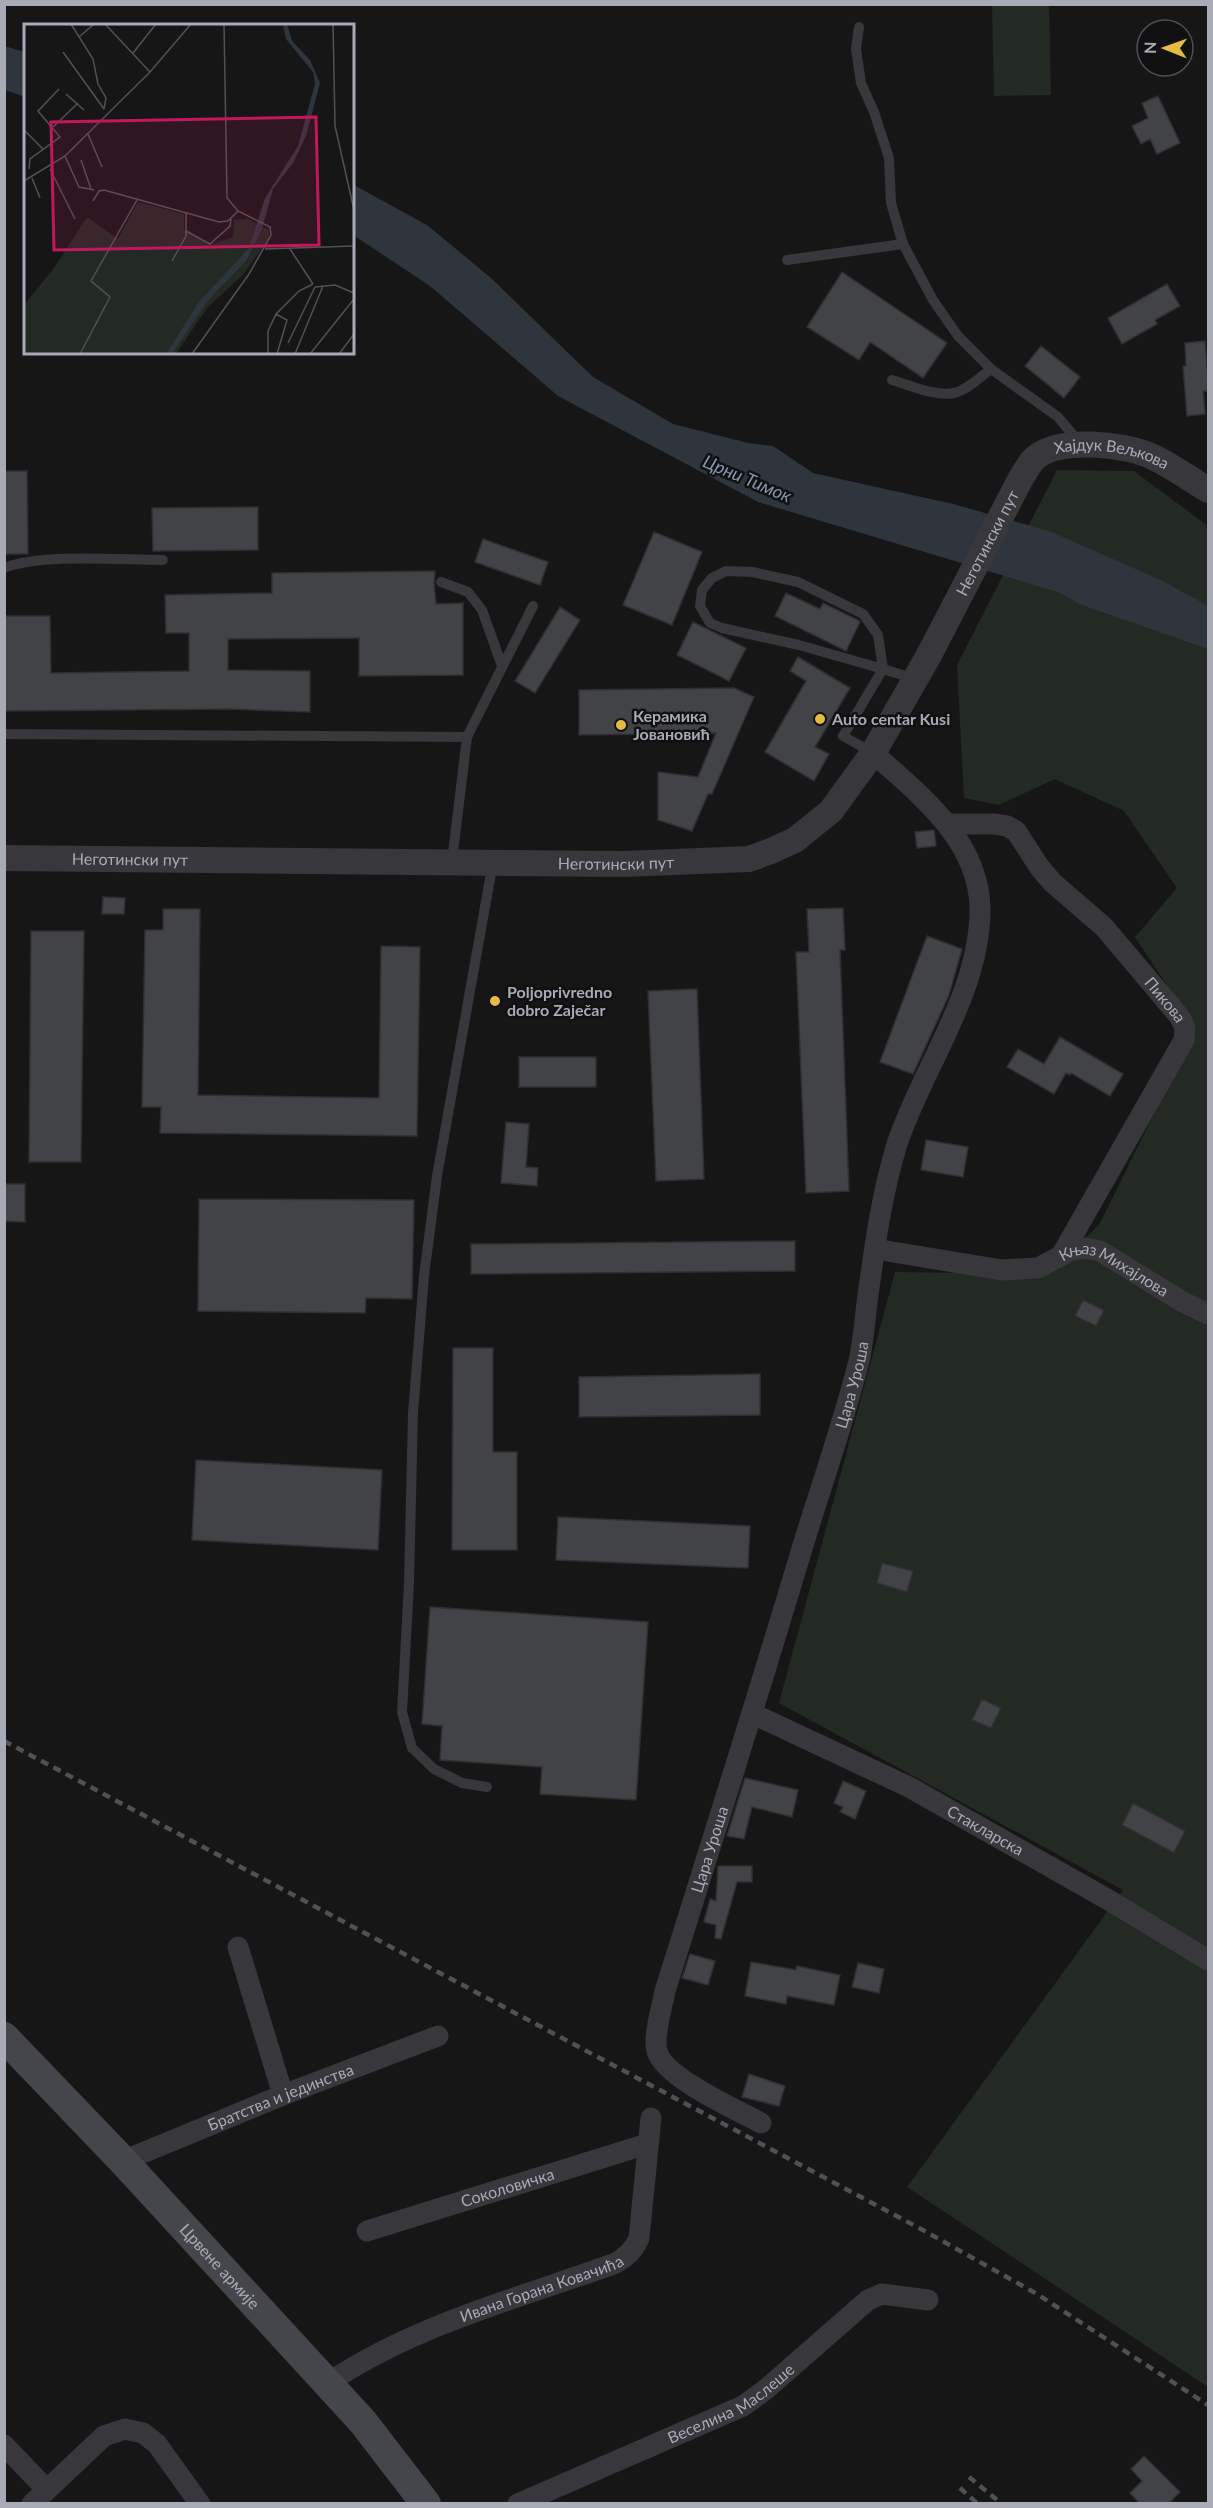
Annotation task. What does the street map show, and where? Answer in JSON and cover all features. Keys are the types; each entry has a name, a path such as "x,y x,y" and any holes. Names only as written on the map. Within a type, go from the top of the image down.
{"main road":[{"name":"Црвене армије","path":"4,2037 123,2161 328,2383 394,2460 426,2504"}],"street":[{"name":"Хајдук Вељкова","path":"1021,478 1034,459 1046,452 1081,444 1134,449 1155,458 1209,490"},
{"name":"Неготински пут","path":"4,858 624,864 749,859 795,840 815,826 831,811 873,753 929,655 1021,478"},
{"name":"Цара Уроша","path":"761,2123 668,2069 656,2049 665,1991 753,1714 860,1358 874,1249 898,1142 957,1005 971,967 978,938 980,906 976,878 948,824 920,794 873,753"},
{"name":"Пикова","path":"948,824 994,824 1007,826 1016,831 1040,868 1053,883 1104,927 1179,1016 1185,1027 1184,1041 1061,1256"},
{"name":"Књаз Михајлова","path":"874,1249 1002,1270 1038,1268 1072,1250 1084,1248 1100,1251 1183,1302 1209,1314"},
{"name":"Стакларска","path":"753,1714 909,1787 1107,1899 1209,1960"},
{"path":"238,1947 283,2095"},
{"name":"Братства и јединства","path":"123,2161 283,2095 438,2036"},
{"name":"Ивана Горана Ковачића","path":"328,2383 352,2367 409,2339 616,2263 627,2256 635,2248 639,2238 651,2118"},
{"name":"Соколовичка","path":"367,2231 647,2144"},
{"name":"Веселина Маслеше","path":"518,2504 743,2406 765,2390 868,2300 882,2294 928,2300"},
{"path":"4,2445 40,2497 104,2436 125,2429 143,2433 157,2444 200,2504"}],"lane":[{"path":"860,27 856,49 861,83 874,111 889,158 891,203 903,244 933,300 958,336 991,369 1058,417 1081,444"},
{"path":"787,260 903,244"},
{"path":"892,380 933,392 953,393 970,385 991,369"},
{"path":"4,568 14,564 42,560 164,560"},
{"path":"873,753 843,736 883,669 878,635 863,615 798,582 752,572 726,571 712,578 702,590 700,606 710,623 722,628 799,645 883,669 915,679"},
{"path":"441,582 468,592 482,610 502,666"},
{"path":"452,861 467,737 533,606"},
{"path":"4,734 467,737"},
{"path":"487,1787 462,1783 434,1769 412,1748 402,1712 409,1583 413,1413 424,1276 436,1176 493,861"}],"shaded area":[{"path":"992,5 1049,5 1051,95 994,96"},
{"path":"1057,470 1134,471 1208,526 1208,2387 907,2187 1123,1890 779,1703 895,1272 1046,1274 1099,1225 1196,1029 1135,937 1177,888 1124,811 1055,779 999,805 964,798 957,665"}],"water":[{"path":"4,46 24,52 24,97 5,90"},
{"name":"Црни Тимок","path":"354,185 427,225 491,278 593,377 673,424 748,443 773,446 813,473 953,504 1049,531 1161,580 1208,606 1208,649 1082,605 1058,592 758,502 558,396 430,286 354,236"}],"building":[{"path":"1158,96 1180,143 1157,154 1150,139 1141,144 1132,126 1148,118 1142,103"},
{"path":"842,272 947,343 923,378 870,342 859,360 807,327"},
{"path":"1167,284 1180,306 1155,320 1157,324 1122,344 1108,318"},
{"path":"1205,341 1209,391 1203,391 1205,414 1187,416 1183,366 1186,366 1185,343"},
{"path":"1041,346 1080,377 1064,398 1025,366"},
{"path":"4,471 27,471 28,554 4,554"},
{"path":"258,507 258,550 153,551 152,508"},
{"path":"654,532 702,552 672,625 623,605"},
{"path":"483,539 548,562 540,585 475,562"},
{"path":"435,571 436,604 463,603 463,675 359,676 359,638 228,639 228,670 310,671 310,712 229,709 4,711 4,616 50,616 51,673 189,671 189,633 166,633 165,595 272,593 272,573"},
{"path":"786,593 820,609 823,603 858,620 860,622 846,651 775,616"},
{"path":"560,607 580,620 535,693 515,681"},
{"path":"693,622 746,648 729,681 677,655"},
{"path":"798,657 850,688 815,747 829,754 814,781 765,752 806,681 790,671"},
{"path":"734,688 754,697 712,794 708,794 692,831 658,820 658,772 698,777 716,733 579,735 579,690"},
{"path":"934,830 936,846 917,848 915,832"},
{"path":"103,897 125,898 124,914 102,914"},
{"path":"843,908 845,950 840,950 849,1191 806,1193 796,952 809,952 807,909"},
{"path":"163,909 200,909 198,1095 379,1098 381,946 420,947 417,1136 160,1133 161,1107 142,1107 145,930 163,930"},
{"path":"31,931 84,931 81,1162 29,1162"},
{"path":"927,936 962,949 949,995 913,1074 880,1062"},
{"path":"697,989 704,1179 656,1181 648,991"},
{"path":"1060,1037 1123,1074 1110,1096 1071,1073 1070,1075 1066,1073 1054,1094 1007,1067 1018,1049 1044,1064"},
{"path":"519,1057 596,1057 596,1087 519,1087"},
{"path":"506,1122 529,1124 526,1167 538,1168 537,1186 501,1183"},
{"path":"926,1140 968,1147 963,1177 921,1170"},
{"path":"4,1184 25,1184 25,1222 4,1221"},
{"path":"199,1199 414,1200 412,1299 366,1298 365,1313 198,1311"},
{"path":"795,1241 795,1271 471,1274 471,1244"},
{"path":"1083,1300 1104,1310 1096,1326 1075,1316"},
{"path":"453,1348 493,1348 493,1452 517,1452 517,1550 452,1550"},
{"path":"760,1374 760,1415 579,1417 579,1377"},
{"path":"196,1460 382,1470 378,1550 192,1540"},
{"path":"558,1517 750,1526 748,1568 556,1560"},
{"path":"882,1563 913,1571 907,1592 877,1583"},
{"path":"430,1607 648,1622 636,1800 540,1794 542,1767 440,1760 442,1726 422,1724"},
{"path":"982,1699 1001,1708 991,1728 972,1720"},
{"path":"745,1778 798,1790 792,1817 752,1807 744,1839 727,1836"},
{"path":"843,1781 866,1791 855,1819 840,1812 843,1807 834,1803"},
{"path":"1133,1803 1185,1831 1174,1853 1122,1825"},
{"path":"718,1866 752,1866 752,1882 737,1882 721,1939 715,1938 716,1925 704,1922 710,1899 716,1901"},
{"path":"690,1954 715,1961 708,1985 682,1978"},
{"path":"751,1962 796,1970 797,1966 840,1975 834,2005 787,1996 786,2004 745,1996"},
{"path":"858,1963 884,1969 879,1993 852,1987"},
{"path":"749,2074 785,2086 779,2106 742,2097"},
{"path":"1144,2456 1180,2492 1168,2504 1140,2504 1130,2493 1142,2481 1131,2469"}],"railway":[{"path":"4,1741 921,2229 1037,2294 1208,2405"},
{"path":"969,2477 1002,2504"},
{"path":"960,2488 978,2504"}],"place":[{"name":"Auto centar Kusi","path":"820,719"},
{"name":"Керамика Јовановић","path":"621,725"},
{"name":"Poljoprivredno dobro Zaječar","path":"495,1001"}]}
